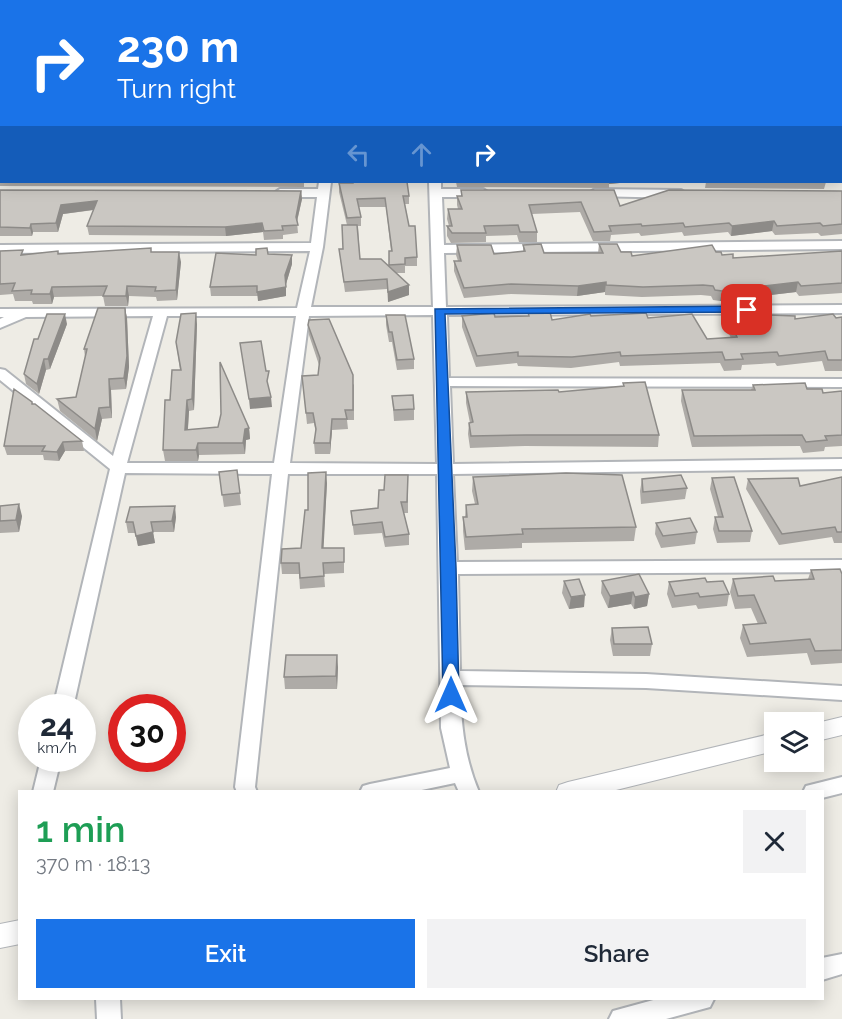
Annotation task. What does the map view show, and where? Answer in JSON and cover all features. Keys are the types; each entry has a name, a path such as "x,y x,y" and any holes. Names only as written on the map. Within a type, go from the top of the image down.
{"street":[{"path":"246,790 281,469 303,312 317,247 325,187 266,193"},
{"path":"391,790 465,783 451,728 449,568 435,187 494,193"},
{"path":"588,193 693,194"},
{"path":"437,249 842,245"},
{"path":"0,249 317,247"},
{"path":"0,313 842,309"},
{"path":"66,694 118,468 161,312"},
{"path":"0,324 24,313"},
{"path":"0,373 118,468 445,469 842,464"},
{"path":"442,382 842,383"},
{"path":"449,568 842,566"},
{"path":"451,678 646,681 842,693"},
{"path":"824,730 842,726"},
{"path":"576,790 764,744"},
{"path":"43,790 48,772"},
{"path":"821,790 842,785"},
{"path":"0,936 18,932"},
{"path":"824,968 842,964"},
{"path":"108,1000 109,1019"},
{"path":"621,1019 698,1000"}],"building":[{"path":"339,183 407,183 409,196 403,196 409,226 415,226 417,257 405,258 405,264 389,265 389,251 392,251 385,198 357,199 361,217 347,218"},
{"path":"0,190 301,191 296,217 298,225 282,226 283,230 264,231 262,223 225,227 87,226 97,201 61,205 56,223 31,224 30,228 0,227"},
{"path":"461,190 614,190 620,206 669,190 842,191 842,224 777,226 774,221 732,226 729,223 685,227 683,223 642,226 641,224 609,226 611,231 594,232 581,202 529,205 537,232 520,232 518,225 484,226 486,233 452,233 447,226 452,226 448,209 462,209 457,196 462,196"},
{"path":"342,225 357,225 360,259 381,259 409,285 388,292 387,279 344,282 339,249 343,249"},
{"path":"541,244 544,253 603,253 599,244 617,244 621,252 631,252 632,256 712,245 716,252 721,252 722,255 733,254 733,258 842,251 842,283 801,286 798,282 722,291 715,290 713,286 703,285 643,287 606,285 606,282 578,286 511,284 464,288 454,261 461,261 457,245 491,245 494,254 525,251 523,245"},
{"path":"151,248 151,252 179,252 176,290 155,291 156,287 127,286 126,296 103,296 107,286 52,287 50,294 31,294 32,290 12,291 15,283 0,284 0,251 23,250 21,255 58,251 58,254"},
{"path":"267,248 268,254 292,255 285,275 286,287 257,292 257,286 210,287 216,253 256,255 256,249"},
{"path":"98,308 125,308 127,356 124,378 109,379 110,407 99,408 95,429 57,399 76,397 87,349 84,349"},
{"path":"741,308 743,314 795,316 795,319 833,314 836,318 842,317 842,360 828,360 825,351 779,356 777,352 741,354 743,359 725,360 722,352 621,356 620,352 572,357 518,356 518,352 477,356 462,316 494,313 495,317 529,316 528,312 550,312 552,320 590,314 591,316 646,313 648,318 692,314 707,339 737,337 724,309"},
{"path":"196,313 192,399 187,400 185,430 218,427 221,414 220,362 249,428 245,429 243,443 198,443 196,450 163,450 165,400 170,400 172,370 181,370 176,342 181,314"},
{"path":"47,314 65,314 48,359 44,359 37,384 24,374 34,339 38,339"},
{"path":"386,315 405,315 414,359 397,360"},
{"path":"329,319 353,375 353,410 345,410 347,419 332,419 330,443 314,443 316,429 313,413 306,413 302,376 318,375 320,358 308,325 309,320"},
{"path":"261,341 266,371 269,371 267,381 271,397 249,399 240,343"},
{"path":"645,382 659,435 471,436 469,423 473,422 466,392 558,390 559,392"},
{"path":"805,383 807,389 822,389 823,393 842,391 842,435 825,436 827,440 806,442 802,435 694,436 682,390 755,390 753,385"},
{"path":"14,389 82,441 63,442 57,452 42,451 45,446 4,446"},
{"path":"413,395 414,409 394,410 392,396"},
{"path":"237,470 240,493 222,495 219,472"},
{"path":"326,472 322,548 344,548 344,562 323,563 324,576 300,578 299,563 281,563 282,549 301,548 305,510 308,510 308,473"},
{"path":"566,473 622,475 636,527 522,529 523,534 466,537 463,517 467,517 466,505 478,504 473,477"},
{"path":"385,475 408,475 407,502 401,502 409,534 385,537 382,522 353,525 351,511 378,508 379,490 384,490"},
{"path":"681,475 687,488 643,492 642,479"},
{"path":"734,477 752,531 719,531 715,517 723,517 712,478"},
{"path":"842,477 842,532 837,532 835,527 782,534 748,479 798,478 800,486"},
{"path":"19,504 16,520 0,521 0,506"},
{"path":"175,506 172,521 151,522 153,532 136,536 133,522 126,522 130,507"},
{"path":"690,518 697,532 663,536 656,523"},
{"path":"840,569 842,574 842,650 815,651 810,639 750,644 743,625 766,623 754,595 738,596 733,579 773,576 775,581 814,579 811,570"},
{"path":"639,574 649,594 635,597 633,592 610,596 602,581"},
{"path":"705,578 707,582 723,581 729,594 700,597 698,593 675,596 669,582"},
{"path":"579,579 585,595 571,597 564,581"},
{"path":"648,627 652,644 614,644 612,628"},
{"path":"286,655 337,655 336,676 284,677"}],"route":[{"path":"451,695 449,568 439,311 747,310"}]}
